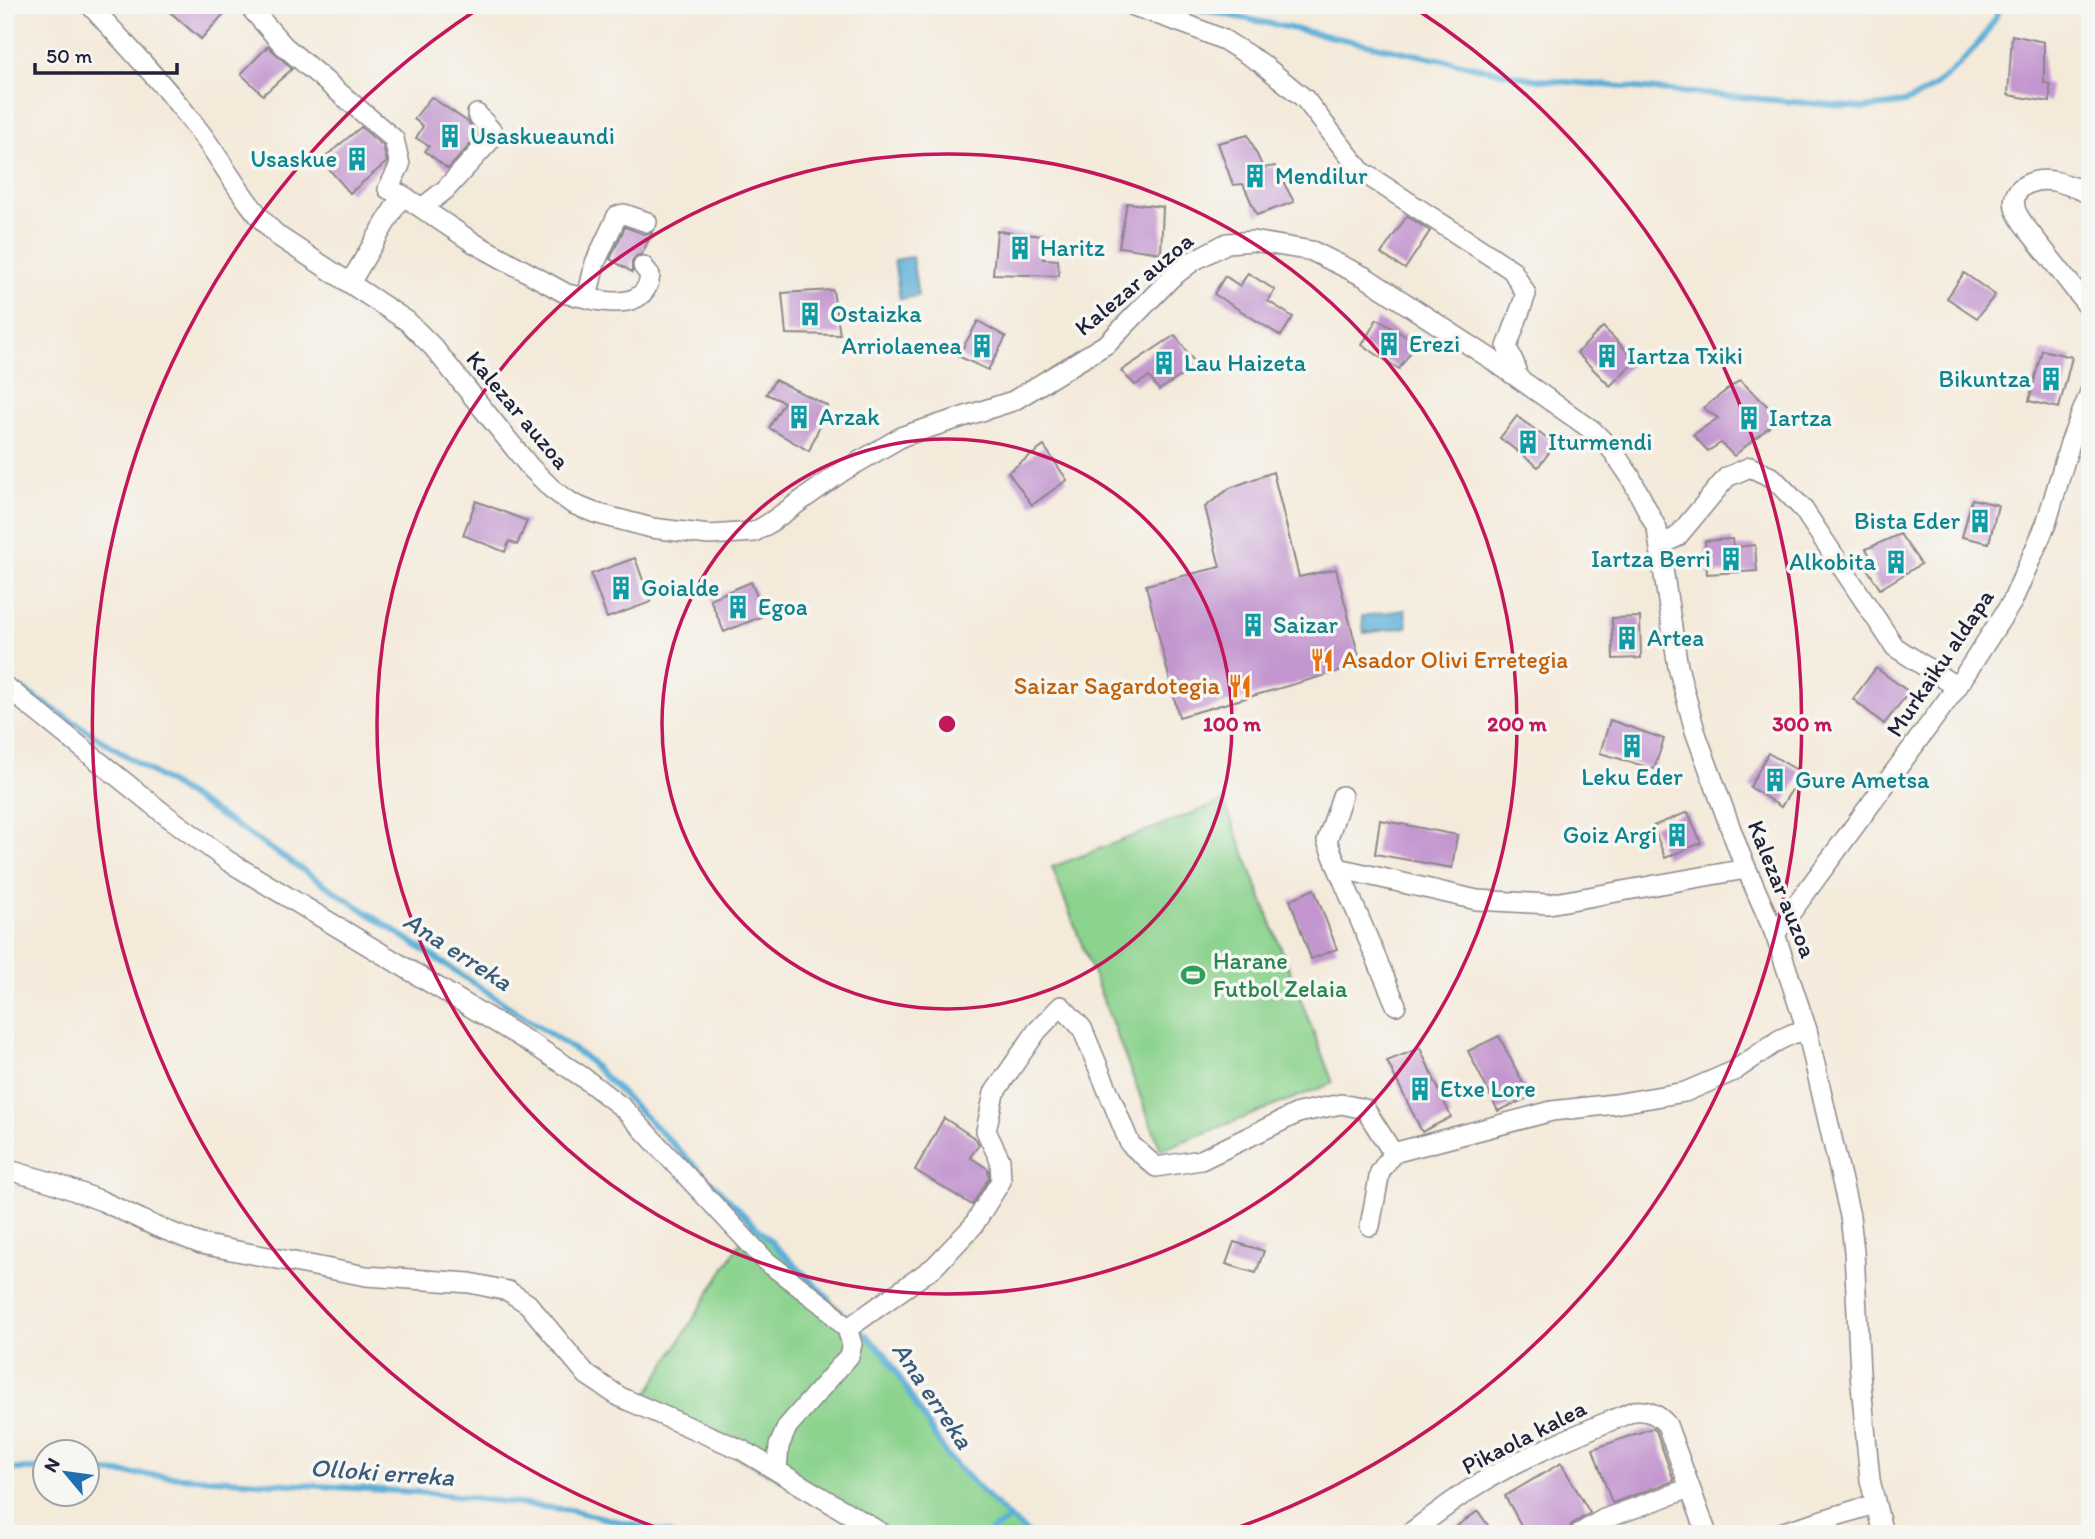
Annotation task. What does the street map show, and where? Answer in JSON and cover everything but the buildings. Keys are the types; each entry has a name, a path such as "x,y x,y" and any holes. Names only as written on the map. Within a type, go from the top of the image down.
{"street":[{"name":"Kalezar auzoa","path":"90,5 148,67 198,128 262,222 278,236 407,321 433,346 529,466 573,505 595,513 681,533 709,535 754,532 843,471 903,436 1013,401 1030,393 1108,343 1171,278 1193,261 1227,243 1253,241 1281,244 1312,251 1334,261 1365,277 1592,430 1612,450 1646,504 1657,529 1685,698 1746,869 1775,933 1807,1030 1853,1236 1860,1374 1870,1480 1883,1534"},
{"path":"248,5 284,46 394,139 401,165 388,189 402,195 474,243 567,294 610,303 634,301 649,285 650,275 643,266"},
{"path":"1131,5 1224,40 1261,63 1305,99 1361,170 1513,270 1526,294 1507,347 1517,377"},
{"path":"422,208 445,190 495,135 477,114"},
{"path":"2090,194 2065,184 2045,180 2024,185 2014,199 2017,212 2025,226 2090,309"},
{"path":"350,283 402,195"},
{"path":"587,298 596,263 617,216 624,214 647,222"},
{"name":"Murkaiku aldapa","path":"1775,933 1957,687 2012,601 2036,551 2070,443 2090,392"},
{"path":"1660,545 1677,537 1727,477 1750,467 1773,478 1803,509 1895,647 1957,687"},
{"path":"11,690 163,813 228,861 449,993 584,1078 624,1108 765,1261 827,1308 847,1329 852,1344 849,1356 787,1427 779,1446 777,1470"},
{"path":"1342,796 1327,841 1396,1005"},
{"path":"1338,868 1477,900 1549,904 1746,869"},
{"path":"847,1329 934,1267 973,1226 1002,1181 1000,1160 986,1131 994,1093 1037,1031 1061,1006 1082,1028 1130,1144 1156,1167 1201,1160 1298,1113 1341,1104 1365,1109 1393,1153"},
{"path":"1370,1226 1380,1172 1393,1153 1552,1111 1685,1092 1734,1071 1779,1040 1807,1030"},
{"path":"5,1169 102,1201 201,1244 366,1276 470,1283 508,1291 528,1304 587,1376 620,1397 743,1450 883,1534"},
{"name":"Pikaola kalea","path":"1409,1534 1477,1485 1514,1464 1634,1411 1652,1413 1667,1425 1690,1488"},
{"path":"1579,1534 1604,1520 1690,1488 1707,1534"},
{"path":"1777,1534 1875,1504"}],"green space":[{"name":"Harane Futbol Zelaia","path":"1224,801 1333,1083 1161,1150 1052,867"},
{"path":"752,1223 885,1354 947,1456 1010,1519 1029,1534 883,1534 640,1406"}],"water":[{"path":"912,257 918,296 900,299 894,260"},
{"path":"1405,610 1407,627 1364,633 1362,616"}],"waterway":[{"path":"1181,5 1533,79 1864,108 1902,103 1934,86 1975,47 1987,32 2000,5"},
{"name":"Ana erreka","path":"22,689 241,829 585,1057 828,1298"},
{"name":"Ana erreka","path":"866,1335 885,1354 947,1456 1010,1519 1029,1534"},
{"name":"Olloki erreka","path":"5,1469 32,1469"},
{"name":"Olloki erreka","path":"102,1472 430,1493 570,1510 671,1534"},
{"name":"Olloki erreka","path":"989,1532 1010,1519"}],"place":[{"name":"Usaskueaundi","path":"450,136"},
{"name":"Usaskue","path":"357,159"},
{"name":"Mendilur","path":"1255,176"},
{"name":"Haritz","path":"1020,248"},
{"name":"Ostaizka","path":"810,314"},
{"name":"Erezi","path":"1389,344"},
{"name":"Arriolaenea","path":"982,346"},
{"name":"Iartza Txiki","path":"1607,356"},
{"name":"Lau Haizeta","path":"1164,363"},
{"name":"Bikuntza","path":"2051,379"},
{"name":"Arzak","path":"799,417"},
{"name":"Iartza","path":"1749,418"},
{"name":"Iturmendi","path":"1528,442"},
{"name":"Bista Eder","path":"1980,521"},
{"name":"Iartza Berri","path":"1731,559"},
{"name":"Alkobita","path":"1896,562"},
{"name":"Goialde","path":"621,588"},
{"name":"Egoa","path":"738,607"},
{"name":"Saizar","path":"1253,625"},
{"name":"Artea","path":"1627,638"},
{"name":"Asador Olivi Erretegia","path":"1322,660"},
{"name":"Saizar Sagardotegia","path":"1240,686"},
{"name":"Leku Eder","path":"1632,746"},
{"name":"Gure Ametsa","path":"1775,780"},
{"name":"Goiz Argi","path":"1677,835"},
{"name":"Harane Futbol Zelaia","path":"1193,975"},
{"name":"Etxe Lore","path":"1420,1089"}]}
